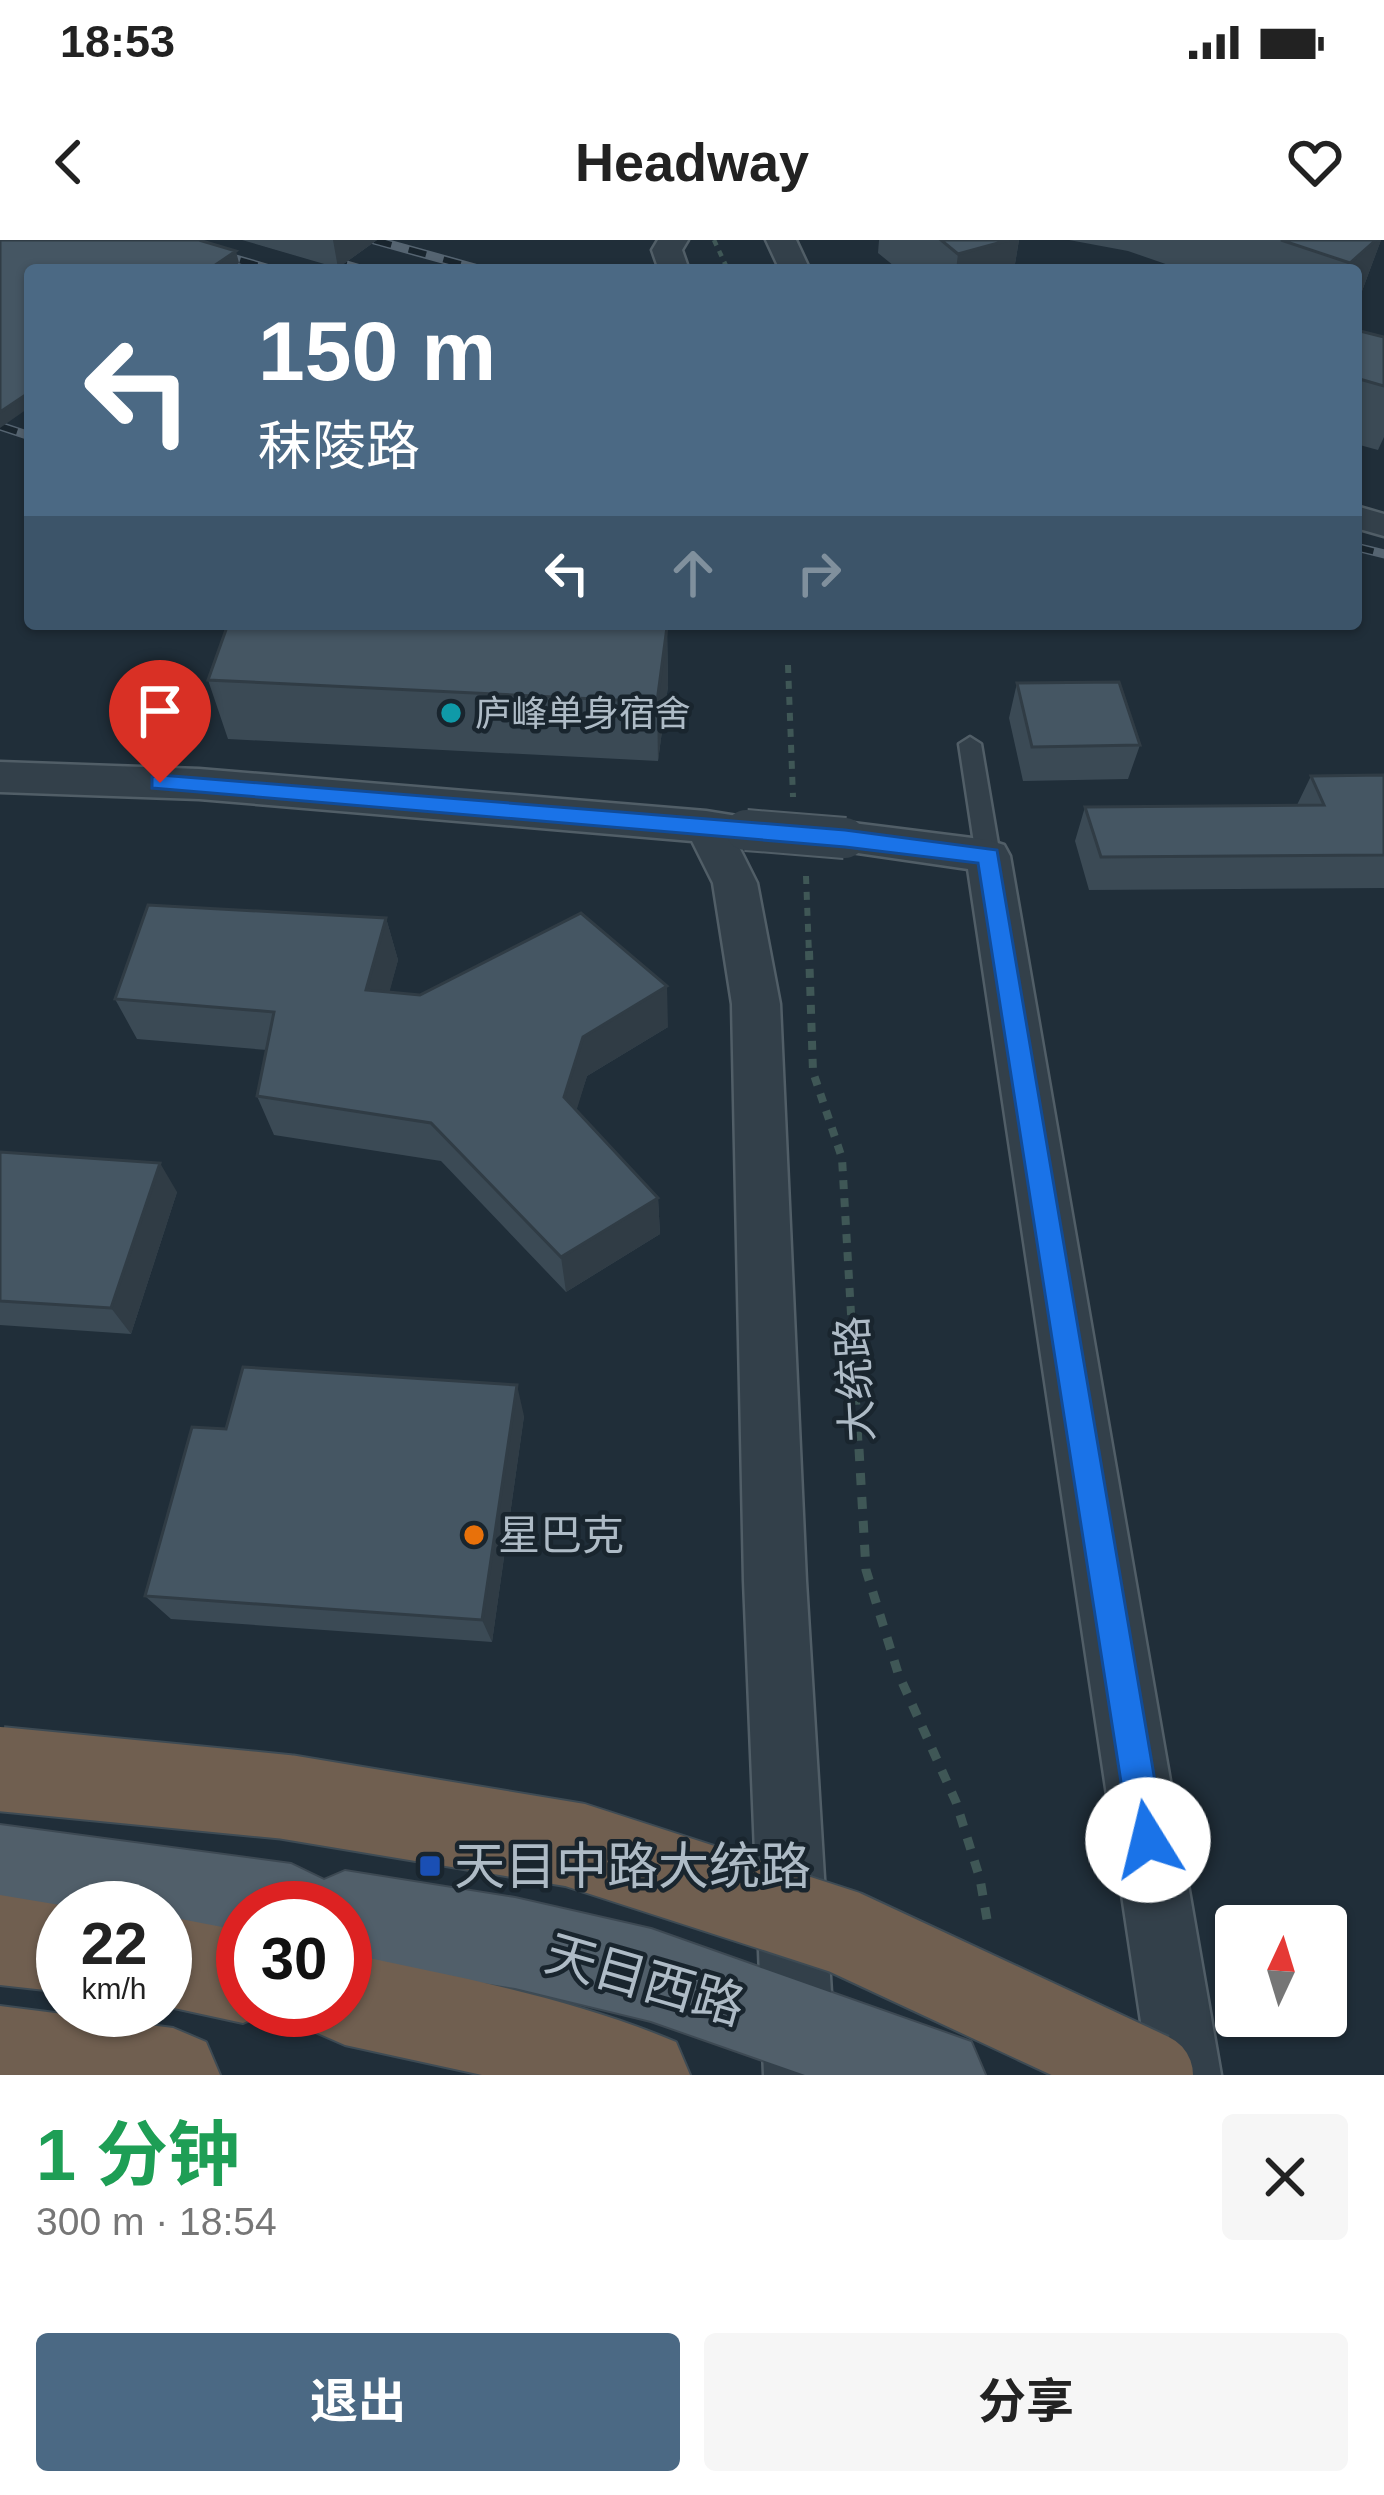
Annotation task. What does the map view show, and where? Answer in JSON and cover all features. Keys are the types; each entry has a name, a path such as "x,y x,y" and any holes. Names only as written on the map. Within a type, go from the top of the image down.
{"highway":[{"path":"0,1769 287,1797 574,1845 844,1932 1151,2075"},
{"path":"0,1940 36,1944"},
{"path":"372,2005 602,2060 697,2075"},
{"path":"0,2053 172,2075"}],"main road":[{"path":"0,1869 216,1898"},
{"name":"天目西路","path":"372,1920 515,1943 651,1976 801,2051 938,2075"}],"street":[{"path":"0,777 200,784 845,838 988,856 1186,2075"},
{"name":"大统路","path":"726,828 756,1004 775,1581 801,2051"}],"lane":[{"path":"970,744 988,856"}],"path":[{"path":"788,665 794,810"},
{"name":"大统路","path":"806,864 813,1072 842,1158 866,1570 898,1673 956,1802 980,1879 991,1944"}],"building":[{"path":"0,240 199,240 236,251 217,264 24,264 24,396 0,412"},
{"path":"941,240 1009,240 958,254"},
{"path":"1281,240 1376,240 1350,263"},
{"path":"1362,332 1384,337 1384,386 1362,380"},
{"path":"226,630 667,630 657,702 208,680"},
{"path":"1119,682 1140,745 1032,747 1017,683"},
{"path":"1384,775 1384,855 1101,857 1085,807 1324,805 1311,776"},
{"path":"148,905 386,918 366,990 420,995 581,913 667,986 583,1037 564,1097 658,1198 561,1257 431,1123 257,1096 274,1012 115,999"},
{"path":"0,1152 160,1163 111,1308 0,1301"},
{"path":"243,1367 517,1385 482,1620 145,1596 192,1427 226,1429"}],"railway":[{"path":"171,240 253,264"},
{"path":"260,240 343,264"},
{"path":"374,240 460,264"},
{"path":"0,426 24,434"},
{"path":"1362,548 1384,554"}],"place":[{"name":"庐峰单身宿舍","path":"451,713"},
{"name":"星巴克","path":"474,1535"},
{"name":"天目中路大统路","path":"430,1866"}],"route":[{"path":"160,783 845,838 988,856 1148,1840"}]}
